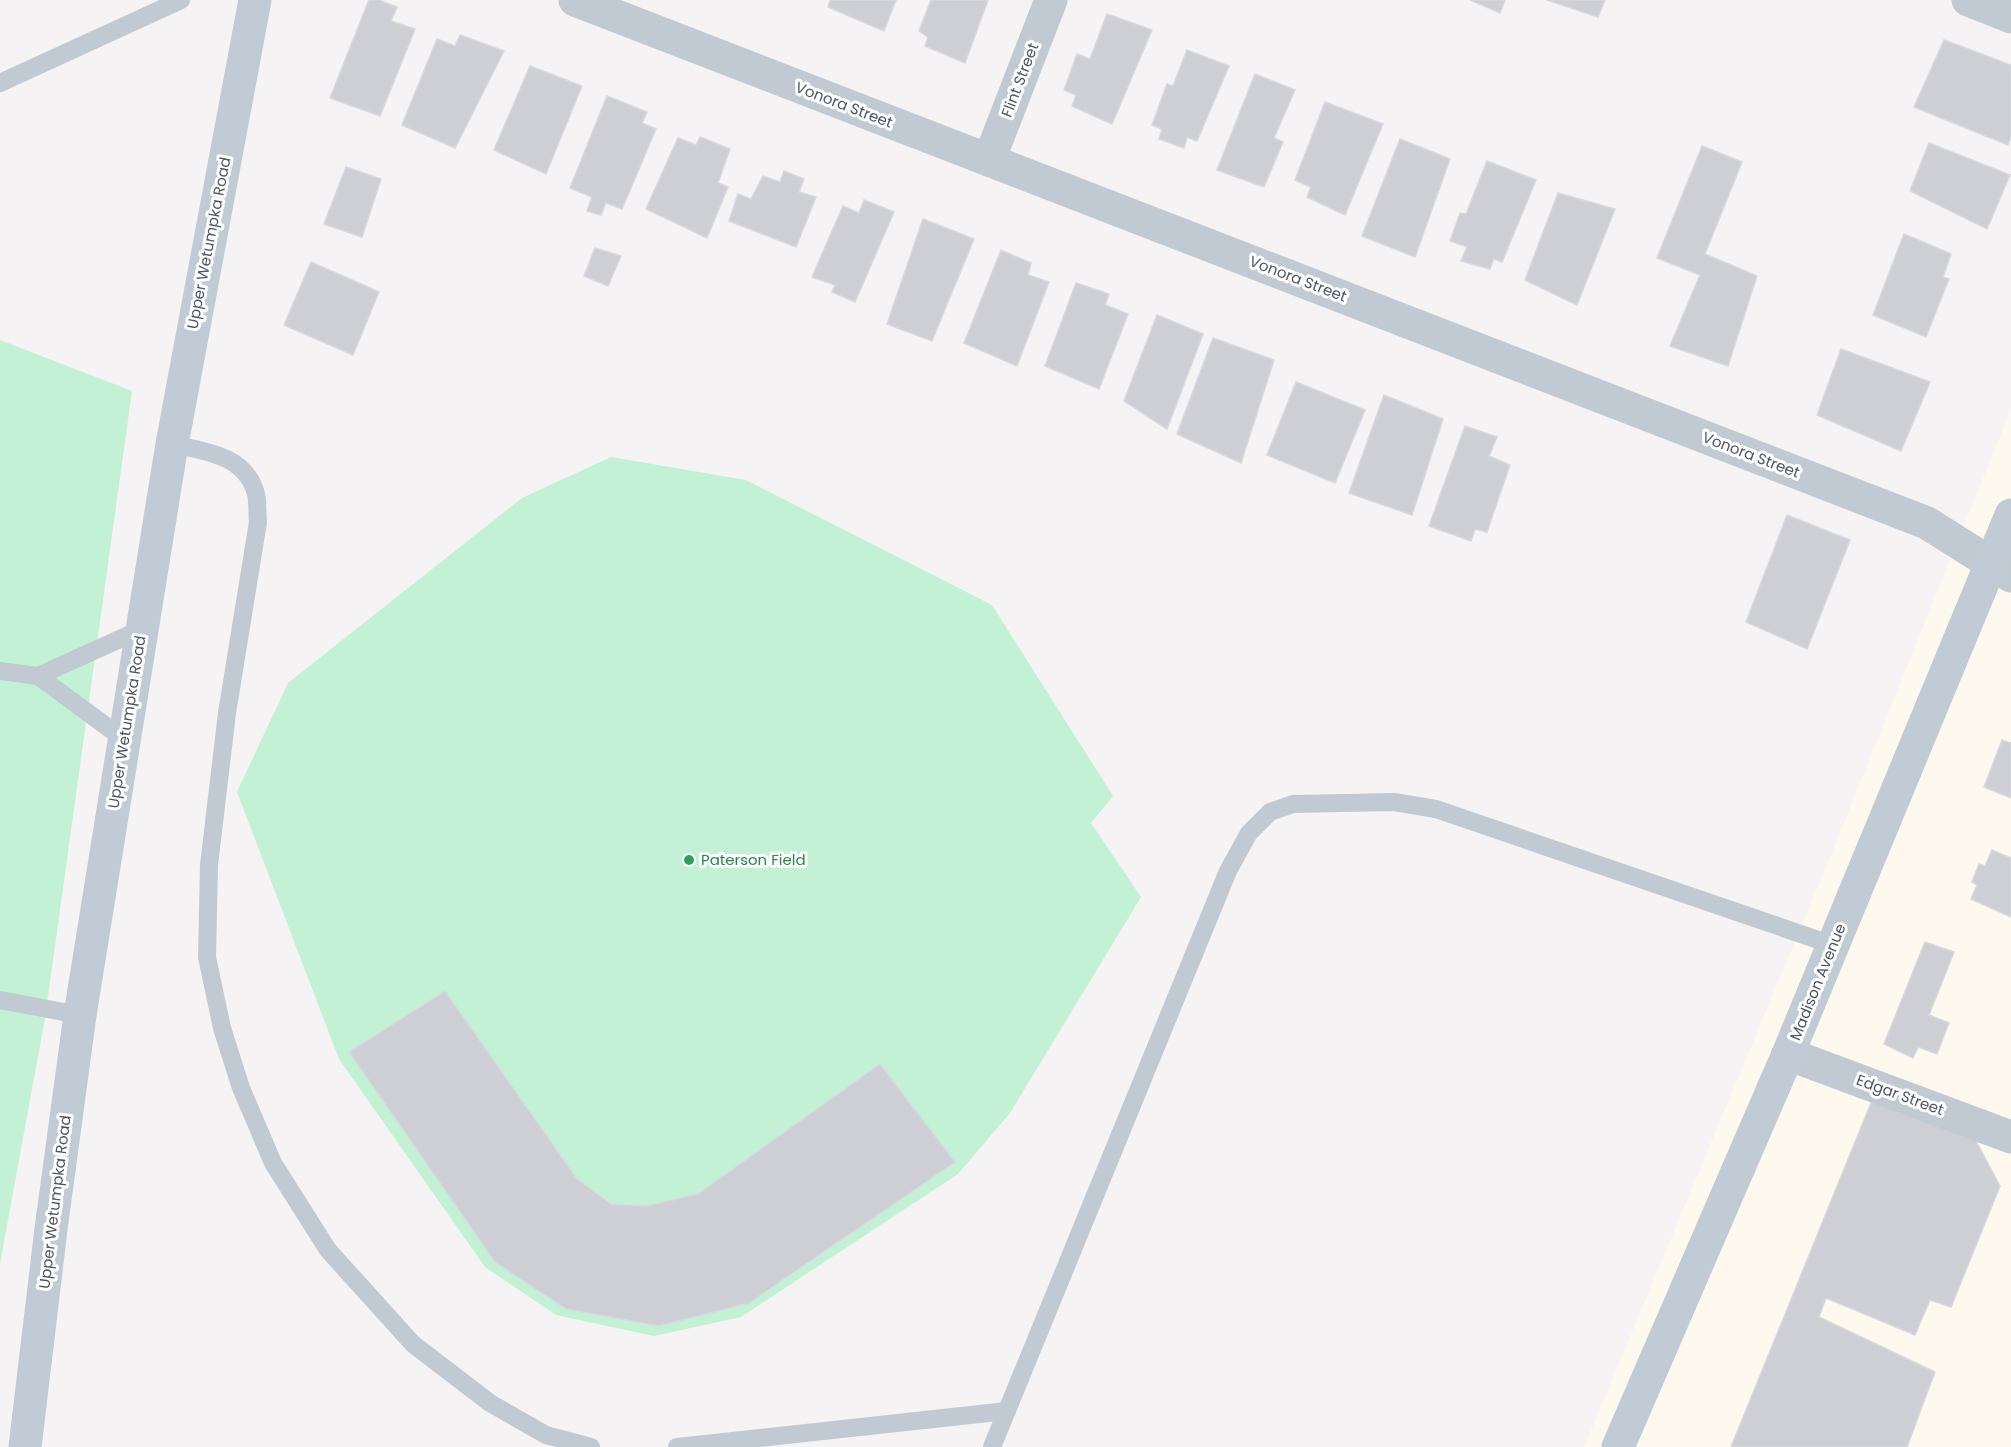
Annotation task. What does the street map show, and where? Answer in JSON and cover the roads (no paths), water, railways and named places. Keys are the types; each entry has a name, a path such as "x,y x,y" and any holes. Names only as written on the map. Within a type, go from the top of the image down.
{"main road":[{"name":"Upper Wetumpka Road","path":"25,1447 80,1015 172,444 255,0"},
{"name":"Madison Avenue","path":"1618,1447 1833,945 2001,570 2011,515"}],"street":[{"name":"Vonora Street","path":"575,0 1927,523 2001,570"},
{"name":"Flint Street","path":"989,160 1051,0"},
{"path":"1968,0 2011,17"},
{"name":"Edgar Street","path":"1788,1054 2011,1137"}],"lane":[{"path":"0,83 181,0"},
{"path":"172,444 219,454 242,469 256,493 258,522 227,713 208,888 207,957 222,1028 241,1088 273,1163 328,1250 413,1344 499,1408 546,1435 591,1447"},
{"path":"38,676 142,629"},
{"path":"0,671 38,676 125,740"},
{"path":"992,1447 1228,871 1249,833 1270,812 1293,804 1394,802 1436,809 1833,945"},
{"path":"0,1000 80,1015"},
{"path":"677,1447 1007,1411"}],"place":[{"name":"Paterson Field","path":"689,860"}]}
